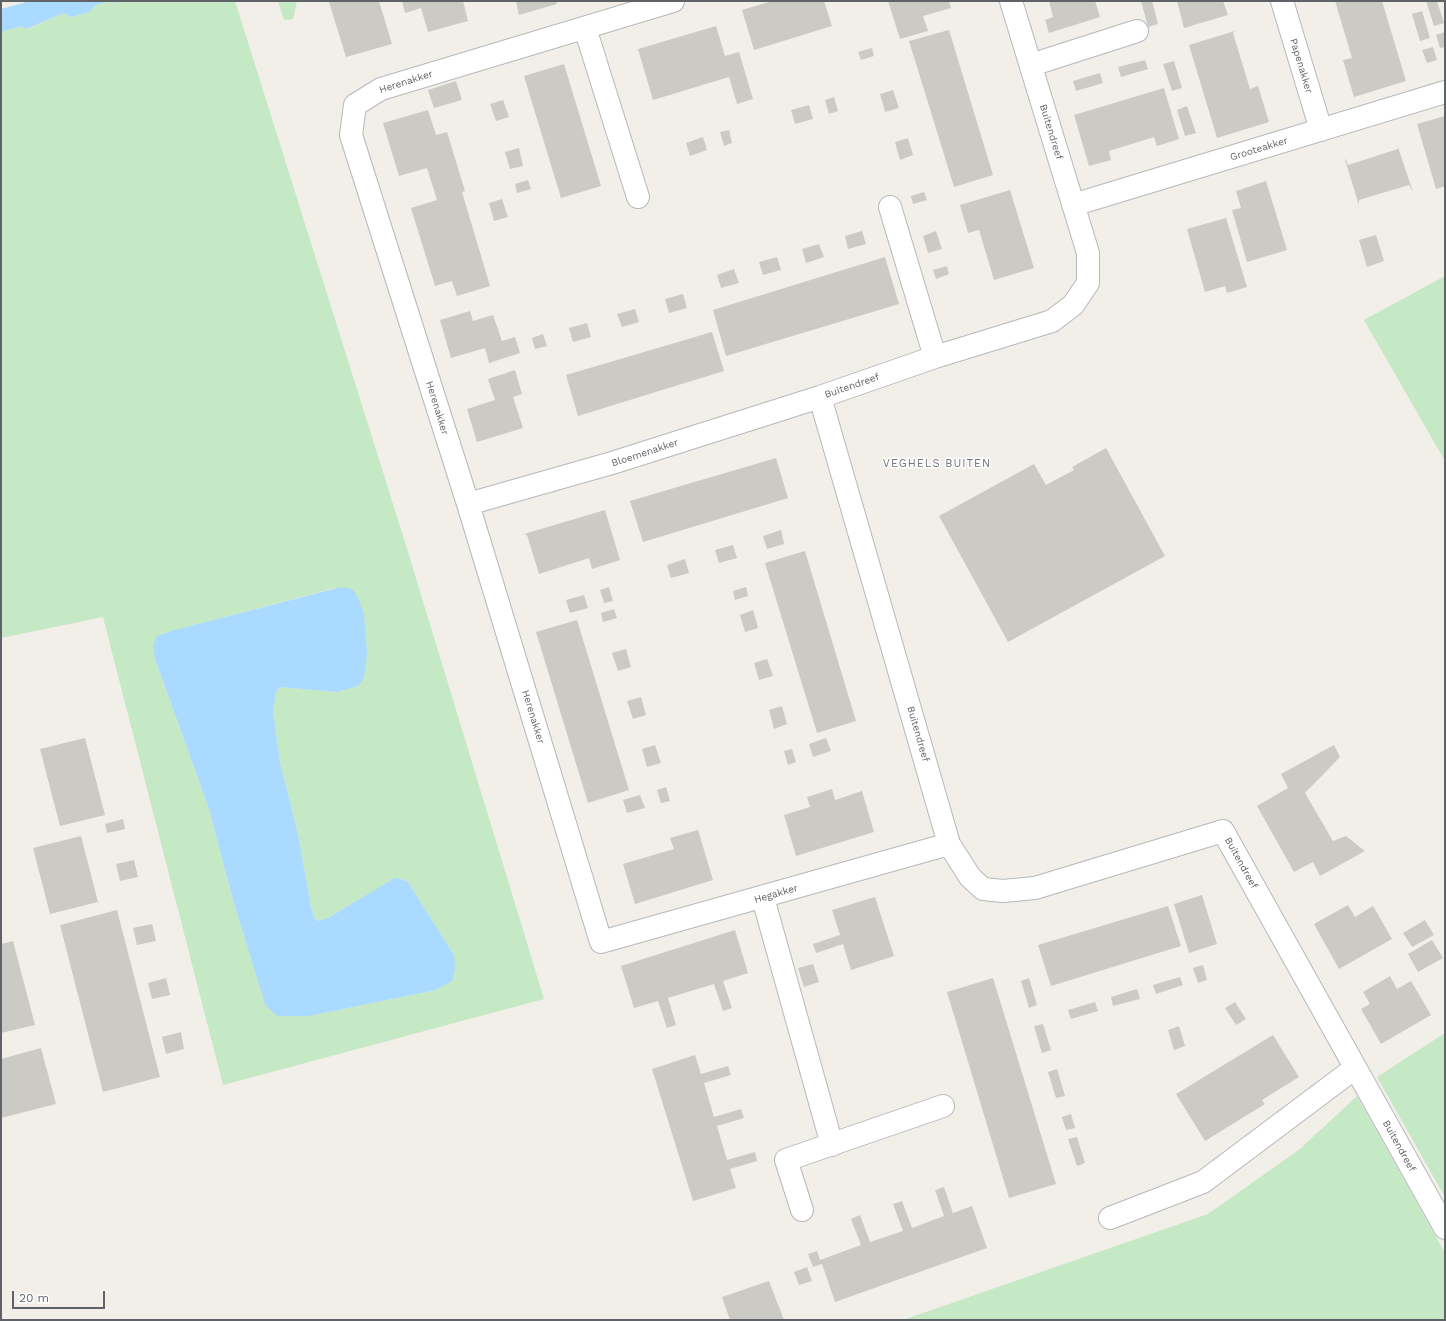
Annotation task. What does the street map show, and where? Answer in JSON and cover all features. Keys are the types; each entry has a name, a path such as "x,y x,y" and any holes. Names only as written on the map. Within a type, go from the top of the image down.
{"street":[{"name":"Herenakker","path":"601,942 468,504 351,135 355,105 381,89 673,1"},
{"name":"Buitendreef","path":"1011,1 1088,252 1088,283 1073,305 1052,321 935,357 820,397 950,844 970,877 983,889 1003,891 1034,888 1223,831 1445,1228"},
{"name":"Papenakker","path":"1282,1 1321,130"},
{"path":"585,28 638,197"},
{"path":"1031,65 1137,31"},
{"name":"Grooteakker","path":"1073,205 1445,92"},
{"path":"890,207 935,357"},
{"name":"Bloemenakker","path":"468,504 612,464 820,397"},
{"name":"Hegakker","path":"601,942 763,898 950,844"},
{"path":"763,898 832,1145"},
{"path":"1110,1218 1203,1182 1355,1068"},
{"path":"802,1210 786,1160 943,1106"}],"green space":[{"path":"109,1 115,3 125,1 235,1 404,539 544,999 223,1085 103,617 1,638 1,34 2,31 22,26 27,29 64,13 71,17 90,12 94,6","holes":["335,588 358,686 337,692 280,687 276,692 273,710 280,762 298,834 314,917 318,921 328,918 401,879 408,882 454,955 444,985 436,990 309,1016 256,974 233,900 209,809 155,659 161,634"]},
{"path":"278,1 297,1 293,19 284,20"},
{"path":"1445,276 1445,461 1364,320"},
{"path":"1445,1033 1445,1197 1377,1077"},
{"path":"1357,1096 1445,1253 1445,1320 903,1320 1208,1214 1300,1149"}],"water":[{"path":"30,1 109,1 94,6 90,12 71,17 64,13 26,29 22,26 3,31 1,33 1,9"},
{"path":"109,1 125,1 115,3"},
{"path":"341,587 352,589 357,595 364,614 367,653 364,678 358,686 337,692 280,687 276,692 273,710 280,762 298,834 311,907 314,917 318,921 328,918 395,878 408,882 454,955 455,969 452,981 436,990 309,1016 277,1016 265,1004 233,900 209,809 155,659 153,646 157,636 171,631"}],"building":[{"path":"379,1 392,44 346,57 329,2"},
{"path":"402,1 463,1 468,21 428,32 421,8 405,13"},
{"path":"516,1 556,1 557,4 519,15"},
{"path":"772,1 824,1 832,26 754,50 742,10"},
{"path":"888,1 949,1 951,8 923,16 928,31 900,39"},
{"path":"1049,1 1095,1 1100,17 1049,33 1045,20 1053,17"},
{"path":"1141,1 1152,1 1158,24 1148,27"},
{"path":"1177,1 1223,1 1228,15 1184,28"},
{"path":"1335,1 1382,1 1406,81 1354,97 1343,60 1352,58"},
{"path":"1426,1 1437,1 1444,23 1434,26"},
{"path":"1422,11 1430,38 1420,41 1412,14"},
{"path":"716,26 725,56 739,52 753,99 737,104 729,77 653,100 638,49"},
{"path":"949,30 993,175 954,187 909,41"},
{"path":"1235,31 1233,33 1250,89 1258,86 1269,122 1217,138 1189,45"},
{"path":"1445,32 1445,47 1440,48 1436,35"},
{"path":"1433,47 1437,60 1427,63 1422,50"},
{"path":"872,48 874,56 861,60 858,52"},
{"path":"1145,60 1148,69 1121,77 1118,67"},
{"path":"1174,61 1182,88 1172,91 1163,64"},
{"path":"564,64 601,186 561,198 524,76"},
{"path":"1100,73 1103,83 1076,91 1073,81"},
{"path":"456,81 462,100 434,108 428,90"},
{"path":"1164,88 1179,139 1157,146 1154,137 1109,151 1111,160 1089,166 1074,115"},
{"path":"893,90 899,108 885,112 880,94"},
{"path":"834,97 838,111 829,114 825,100"},
{"path":"503,100 509,117 496,121 490,104"},
{"path":"809,105 813,119 795,124 791,110"},
{"path":"1187,106 1196,133 1185,136 1177,110"},
{"path":"428,110 436,135 447,132 465,191 462,192 490,286 457,296 452,281 435,286 411,208 437,200 427,168 399,176 383,123"},
{"path":"1445,116 1445,186 1436,189 1417,124"},
{"path":"729,130 732,143 724,146 720,132"},
{"path":"703,137 707,150 690,156 686,143"},
{"path":"908,138 913,155 900,160 895,142"},
{"path":"1397,144 1413,192 1409,185 1359,200 1359,205 1345,160 1346,159 1348,165 1398,149"},
{"path":"519,148 523,166 510,169 505,152"},
{"path":"528,180 531,189 517,193 515,184"},
{"path":"1266,181 1287,250 1247,262 1232,210 1241,208 1236,191"},
{"path":"1010,190 1034,268 994,280 979,230 968,233 960,205"},
{"path":"924,192 927,200 913,204 911,196"},
{"path":"502,199 508,217 494,221 489,203"},
{"path":"1226,218 1247,287 1227,293 1225,286 1205,292 1187,229"},
{"path":"862,231 866,244 848,249 845,236"},
{"path":"936,231 942,249 928,253 923,236"},
{"path":"1376,235 1384,261 1367,267 1359,240"},
{"path":"819,244 824,257 806,263 802,249"},
{"path":"777,257 781,270 763,275 759,262"},
{"path":"885,257 899,304 726,356 713,310"},
{"path":"947,266 949,274 936,279 933,270"},
{"path":"734,269 739,283 721,288 717,275"},
{"path":"683,294 687,308 669,313 665,299"},
{"path":"635,309 639,322 622,327 617,314"},
{"path":"470,311 473,321 493,315 502,341 515,337 520,353 489,363 485,348 451,358 440,320"},
{"path":"587,323 591,337 573,342 569,328"},
{"path":"712,332 724,371 578,416 566,375"},
{"path":"543,334 547,346 535,349 532,338"},
{"path":"515,370 522,394 513,397 523,428 477,442 467,409 495,400 488,379"},
{"path":"1106,448 1165,556 1008,642 939,516 1034,464 1046,485 1074,470 1072,467"},
{"path":"776,458 788,498 643,542 630,501"},
{"path":"605,510 620,560 592,569 589,558 539,574 527,535 524,534"},
{"path":"781,530 784,544 767,549 763,536"},
{"path":"733,545 737,558 719,563 715,550"},
{"path":"805,551 856,721 817,733 765,563"},
{"path":"685,559 689,573 671,578 667,565"},
{"path":"609,587 613,601 604,603 600,590"},
{"path":"746,587 748,596 735,600 733,591"},
{"path":"584,595 588,608 570,613 566,600"},
{"path":"614,609 617,618 603,622 601,613"},
{"path":"753,610 758,628 745,632 740,615"},
{"path":"577,620 629,790 588,803 536,632"},
{"path":"626,649 631,667 618,671 612,653"},
{"path":"767,659 773,676 759,680 754,663"},
{"path":"641,697 646,715 633,719 627,701"},
{"path":"782,706 787,724 774,729 769,710"},
{"path":"85,738 105,815 60,826 40,749"},
{"path":"826,738 831,751 813,757 809,744"},
{"path":"655,745 661,763 647,767 642,749"},
{"path":"1334,745 1340,757 1305,793 1333,841 1346,836 1365,851 1320,876 1313,862 1294,872 1257,806 1288,788 1281,774"},
{"path":"792,749 796,762 788,765 784,751"},
{"path":"666,787 670,801 661,803 657,790"},
{"path":"832,789 835,800 862,791 874,832 796,856 784,815 810,807 807,797"},
{"path":"640,795 645,808 627,813 623,800"},
{"path":"123,819 125,829 107,833 105,824"},
{"path":"698,830 713,880 635,904 623,864 674,849 670,838"},
{"path":"81,836 98,902 50,914 33,848"},
{"path":"134,860 138,877 120,881 116,864"},
{"path":"1202,895 1217,944 1189,953 1174,904"},
{"path":"875,897 894,956 851,970 843,944 816,953 813,944 840,935 832,910"},
{"path":"1348,905 1355,917 1373,906 1392,939 1339,969 1314,924"},
{"path":"1168,906 1181,946 1051,986 1038,945"},
{"path":"117,910 160,1077 103,1092 60,925"},
{"path":"1425,920 1434,935 1412,947 1403,933"},
{"path":"152,924 156,941 137,945 133,928"},
{"path":"735,930 748,973 723,981 732,1008 723,1011 714,984 668,998 676,1025 667,1028 658,1001 634,1008 621,966"},
{"path":"1432,940 1443,958 1418,972 1408,954"},
{"path":"13,941 35,1025 1,1033 1,944"},
{"path":"813,964 819,982 804,987 798,968"},
{"path":"1203,965 1207,980 1198,983 1193,968"},
{"path":"1390,976 1397,989 1411,981 1431,1015 1381,1044 1361,1009 1370,1004 1363,992"},
{"path":"1180,977 1183,985 1156,994 1153,985"},
{"path":"166,978 170,995 152,999 148,983"},
{"path":"993,978 1056,1184 1009,1198 947,992"},
{"path":"1029,978 1037,1005 1029,1008 1021,981"},
{"path":"1137,989 1140,999 1113,1006 1111,997"},
{"path":"1095,1002 1098,1011 1071,1019 1068,1010"},
{"path":"1235,1002 1246,1019 1236,1025 1225,1008"},
{"path":"1043,1024 1051,1050 1042,1053 1034,1026"},
{"path":"1179,1026 1185,1046 1174,1050 1168,1030"},
{"path":"181,1032 184,1049 166,1054 162,1037"},
{"path":"1273,1035 1299,1077 1262,1100 1265,1104 1205,1141 1176,1094"},
{"path":"41,1048 56,1104 1,1118 1,1059"},
{"path":"695,1055 701,1074 728,1066 731,1075 704,1083 714,1117 741,1109 744,1118 717,1126 727,1160 755,1152 757,1161 730,1169 736,1188 693,1201 652,1069"},
{"path":"1057,1069 1065,1096 1056,1098 1048,1072"},
{"path":"1071,1114 1075,1128 1066,1130 1062,1117"},
{"path":"1077,1137 1085,1163 1077,1166 1068,1139"},
{"path":"944,1187 953,1213 972,1206 987,1248 835,1302 822,1264 813,1267 808,1254 817,1251 820,1260 861,1245 851,1219 860,1215 870,1242 903,1231 893,1204 902,1201 912,1228 944,1216 935,1190"},
{"path":"807,1267 812,1281 799,1285 794,1272"},
{"path":"769,1281 784,1320 730,1320 722,1297"}],"district":[{"name":"VEGHELS BUITEN","path":"937,464"}]}
